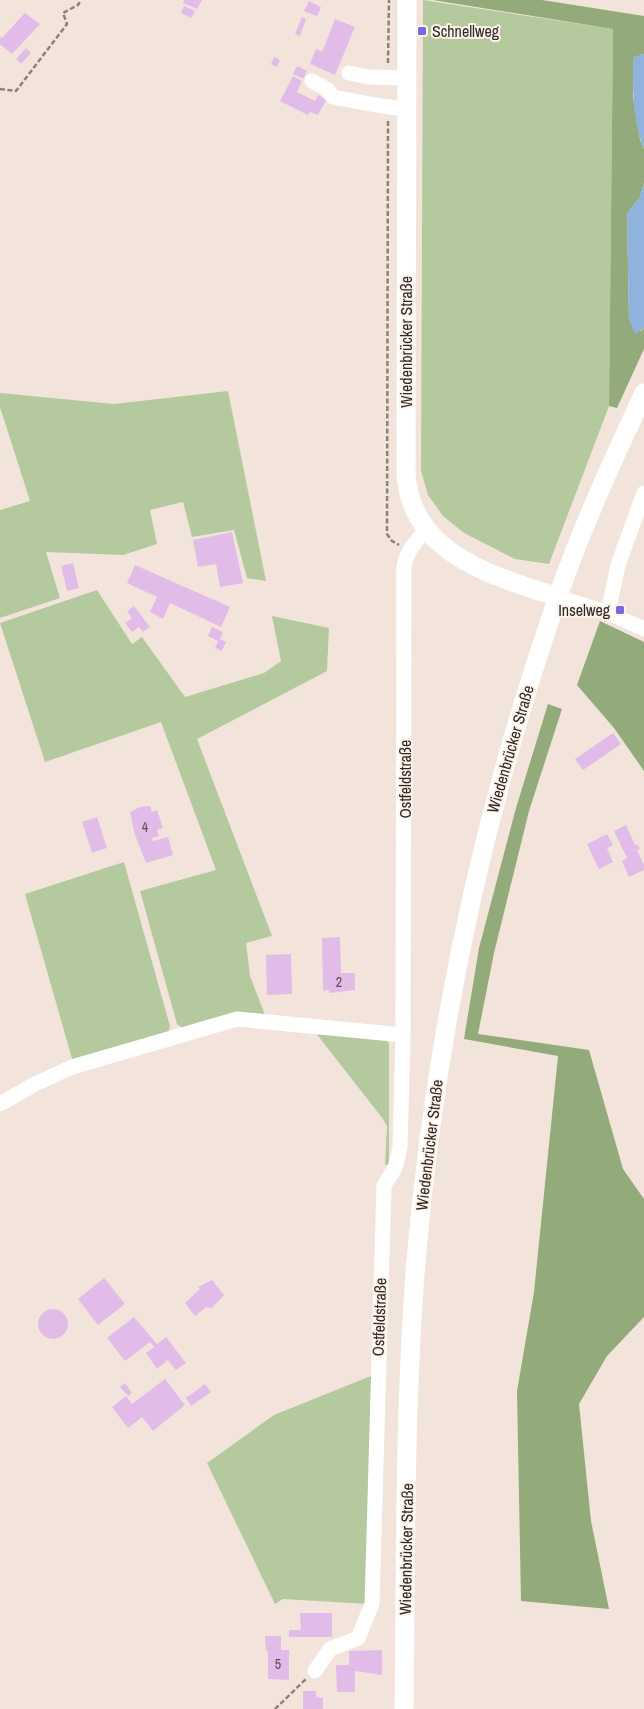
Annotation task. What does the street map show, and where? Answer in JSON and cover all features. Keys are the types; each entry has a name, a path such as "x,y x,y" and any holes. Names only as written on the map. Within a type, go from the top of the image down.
{"main road":[{"name":"Wiedenbrücker Straße","path":"408,0 406,474 412,506 426,531 442,546 465,560 526,586 558,597"},
{"name":"Wiedenbrücker Straße","path":"404,1709 406,1483 411,1336 421,1208 436,1081 488,823 507,756 558,597 623,438 644,393"}],"street":[{"path":"349,73 388,78 408,78"},
{"path":"312,81 327,89 333,97 407,109"},
{"path":"608,613 618,565 644,493"},
{"path":"408,551 426,531"},
{"name":"Ostfeldstraße","path":"315,1671 330,1649 358,1638 372,1604 384,1186 395,1168 400,1148 403,1035 404,567 408,551"},
{"path":"558,597 608,613 644,629"},
{"path":"0,1104 34,1084 72,1067 237,1019 403,1035"}],"path":[{"path":"0,89 16,91 67,24 63,13 78,5 81,0"},
{"path":"388,78 390,0"},
{"path":"388,107 387,534 392,541 408,551"},
{"path":"275,1709 315,1671"}],"green space":[{"path":"423,0 613,29 609,406 549,564 515,559 464,533 443,516 428,495 421,471"},
{"path":"433,0 542,0 644,16 644,54 633,58 633,97 640,139 644,149 644,183 640,197 627,214 629,320 641,331 644,328 644,349 617,408 609,406 613,29"},
{"path":"228,391 266,581 247,578 234,530 192,537 183,502 150,510 157,544 123,555 46,552 60,598 0,618 0,510 30,501 0,407 0,393 114,404"},
{"path":"97,590 132,644 142,637 185,697 264,673 281,661 272,616 329,628 327,671 197,739 272,936 246,943 250,976 265,1015 184,1029 177,1024 140,891 216,870 161,722 45,762 0,623"},
{"path":"600,621 644,642 644,771 614,728 577,685"},
{"path":"548,704 562,709 529,811 494,953 478,1034 589,1050 623,1169 644,1199 644,1317 607,1356 579,1404 591,1521 609,1609 521,1601 517,1391 534,1292 558,1056 464,1039 479,948 516,808"},
{"path":"124,862 170,1026 168,1033 73,1062 25,894"},
{"path":"315,1032 386,1039 389,1044 389,1164 385,1165 387,1126"},
{"path":"371,1376 369,1604 283,1599 275,1604 207,1463 274,1415"}],"water":[{"path":"644,54 644,149 635,115 633,58"},
{"path":"644,183 644,328 635,334 629,320 627,214 640,197"}],"building":[{"path":"184,0 202,0 197,9 183,3"},
{"path":"309,1 321,7 317,16 304,11"},
{"path":"184,6 195,11 191,18 181,13"},
{"path":"25,13 40,24 12,54 0,46 0,37 2,38"},
{"path":"302,17 306,19 300,36 295,34"},
{"path":"335,19 355,27 335,75 310,64 316,49 322,52"},
{"path":"26,48 31,53 21,64 16,59"},
{"path":"274,57 280,60 277,67 271,64"},
{"path":"297,66 307,71 303,79 293,74"},
{"path":"293,76 302,81 297,92 315,101 318,95 326,100 318,115 310,112 308,115 280,101"},
{"path":"232,532 243,583 220,587 216,564 198,567 193,540"},
{"path":"73,563 79,588 67,591 61,566"},
{"path":"135,565 230,607 221,627 170,603 163,619 150,612 157,597 127,583"},
{"path":"134,606 150,627 143,632 139,627 132,632 125,623 132,618 127,611"},
{"path":"212,627 223,632 220,639 226,642 222,651 215,648 218,641 208,636"},
{"path":"613,733 621,744 583,770 575,759"},
{"path":"150,806 152,812 157,810 163,828 157,830 159,836 152,838 153,841 168,837 173,855 146,863 135,835 130,812 140,807"},
{"path":"97,817 107,848 92,853 82,822"},
{"path":"626,825 635,845 637,844 640,849 637,850 644,865 644,870 629,877 622,861 627,858 614,831"},
{"path":"607,834 613,845 607,848 613,862 599,869 587,844"},
{"path":"340,937 341,973 355,973 355,990 329,993 329,990 323,991 322,938"},
{"path":"291,954 292,994 267,995 266,955"},
{"path":"104,1278 125,1304 98,1325 78,1299"},
{"path":"212,1280 224,1295 212,1308 206,1307 195,1316 185,1303 200,1289 198,1287"},
{"path":"53,1309 63,1314 68,1324 63,1334 53,1339 43,1334 38,1324 43,1314"},
{"path":"134,1317 157,1344 166,1337 186,1363 176,1370 168,1360 157,1369 146,1353 154,1347 150,1342 125,1361 107,1338"},
{"path":"165,1379 185,1405 153,1431 142,1417 128,1428 112,1407 126,1396 132,1404"},
{"path":"125,1383 132,1393 128,1396 120,1387"},
{"path":"205,1384 211,1392 191,1406 186,1398"},
{"path":"300,1613 332,1613 332,1637 289,1637 289,1630 301,1630"},
{"path":"265,1636 281,1636 281,1650 289,1650 289,1680 268,1679 268,1651 266,1651"},
{"path":"382,1650 382,1675 355,1671 355,1692 337,1692 336,1665 349,1665 349,1651"},
{"path":"303,1691 316,1691 316,1697 323,1698 323,1709 303,1709"}],"place":[{"name":"Schnellweg","path":"422,31"},
{"name":"Inselweg","path":"620,610"}]}
